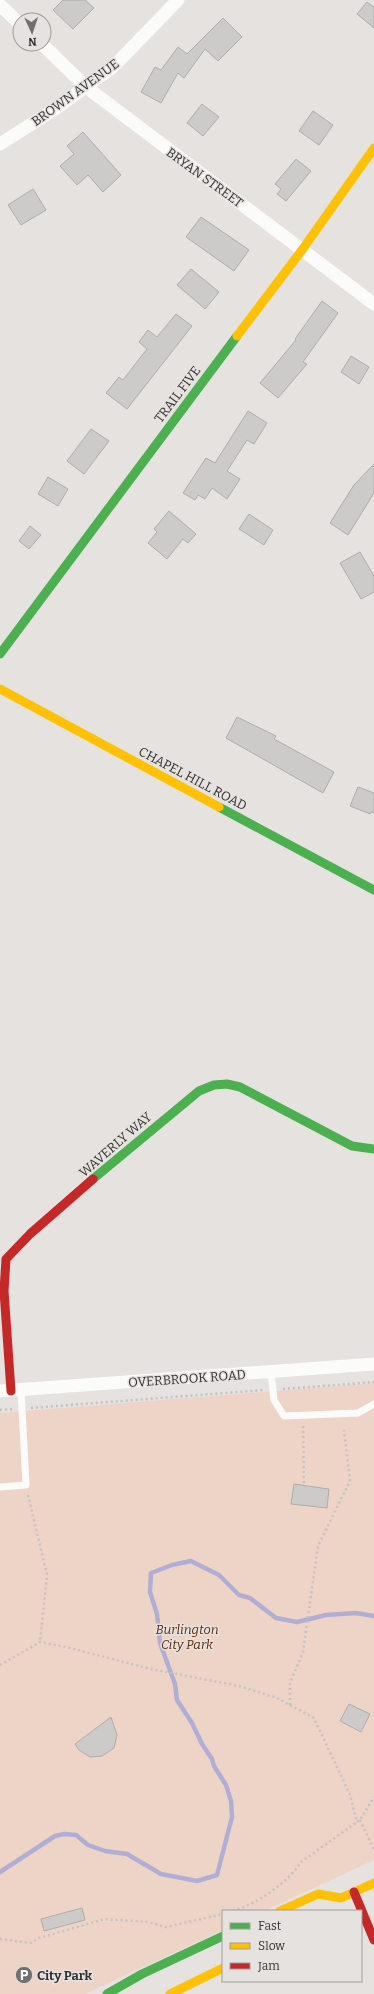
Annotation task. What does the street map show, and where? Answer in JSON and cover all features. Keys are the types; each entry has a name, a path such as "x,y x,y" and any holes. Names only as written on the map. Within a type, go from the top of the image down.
{"street":[{"name":"BROWN AVENUE","path":"0,144 56,109 113,67 178,0"},
{"path":"0,5 12,16"},
{"name":"BRYAN STREET","path":"50,52 86,87 374,304"},
{"name":"TRAIL FIVE","path":"0,654 302,250 374,148"},
{"name":"CHAPEL HILL ROAD","path":"0,689 374,890"},
{"name":"WAVERLY WAY","path":"10,1391 3,1256 172,1112 199,1091 214,1085 227,1084 240,1087 352,1146 374,1148"},
{"name":"OVERBROOK ROAD","path":"10,1391 374,1364"},
{"path":"282,1910 318,1894 340,1901 354,1892 374,1883"},
{"path":"354,1892 362,1910"},
{"path":"362,1911 374,1940"},
{"path":"107,1994 142,1974 222,1936"},
{"path":"170,1994 222,1968"}],"lane":[{"path":"271,1372 274,1400 284,1416 358,1413 374,1404"},
{"path":"0,1487 26,1485 22,1408 10,1391"}],"path":[{"path":"0,1410 374,1382"},
{"path":"302,1416 304,1443 304,1485"},
{"path":"290,1706 290,1683 303,1652 318,1546 350,1481 344,1430"},
{"path":"27,1491 46,1574 40,1642"},
{"path":"0,1664 40,1642 66,1647 151,1669 206,1681 239,1686 277,1698 314,1718 350,1795 357,1822"},
{"path":"235,1910 259,1900 295,1870 301,1862 360,1820 374,1797"},
{"path":"360,1820 374,1850"},
{"path":"0,1939 31,1943 39,1938 105,1919 148,1922 166,1927 222,1914"}],"green space":[{"name":"Burlington City Park","path":"374,1383 374,1860 266,1910 222,1910 222,1930 85,1994 0,1994 0,1413"}],"building":[{"path":"63,0 85,0 94,8 73,29 53,10"},
{"path":"367,2 374,7 374,28 357,14"},
{"path":"223,18 242,37 218,61 205,49 184,78 178,73 161,103 141,92 155,67 161,70 178,47 187,54"},
{"path":"202,104 219,117 203,136 187,123"},
{"path":"313,111 333,125 319,145 299,131"},
{"path":"83,132 121,175 103,192 88,175 77,185 60,166 74,154 67,146"},
{"path":"296,159 311,171 286,201 277,194 281,189 275,184"},
{"path":"33,189 46,210 21,225 8,205"},
{"path":"201,217 249,250 234,271 186,237"},
{"path":"191,269 219,292 205,309 177,285"},
{"path":"322,301 338,313 303,362 307,364 278,398 260,383 296,340 295,339"},
{"path":"176,314 192,326 127,409 106,393 119,377 123,380 147,349 139,342 148,330 157,337"},
{"path":"351,356 369,367 359,384 341,372"},
{"path":"248,411 267,423 254,444 247,440 227,471 240,479 227,499 212,488 205,499 198,495 195,500 183,493 206,458 215,463"},
{"path":"91,429 109,441 84,474 67,461"},
{"path":"374,464 374,493 348,535 330,523 354,485"},
{"path":"48,477 68,489 58,506 38,494"},
{"path":"169,511 196,534 188,543 183,539 167,559 148,543 157,532 154,529"},
{"path":"249,514 273,530 264,545 239,529"},
{"path":"30,526 41,535 29,549 19,541"},
{"path":"360,552 374,576 374,592 361,599 340,563"},
{"path":"237,717 276,736 274,739 334,772 323,793 226,738"},
{"path":"358,787 374,793 374,813 371,812 370,814 350,806"},
{"path":"294,1484 329,1489 327,1508 291,1504"},
{"path":"349,1704 370,1714 361,1732 340,1721"},
{"path":"111,1717 117,1735 114,1748 102,1756 90,1757 79,1750 75,1744"},
{"path":"82,1908 85,1920 44,1931 41,1919"}],"waterway":[{"path":"0,1872 55,1836 64,1834 76,1835 88,1845 105,1851 127,1854 161,1874 197,1881 217,1875 232,1817 231,1801 226,1785 214,1766 212,1759 202,1744 192,1723 177,1700 175,1684 160,1643 157,1614 150,1592 151,1573 172,1565 191,1561 219,1575 239,1595 250,1598 276,1618 297,1622 326,1615 356,1613 374,1616"}],"traffic: fast":[{"path":"0,654 237,336"},
{"path":"219,807 374,890"},
{"path":"93,1179 199,1091 214,1085 227,1084 240,1087 352,1146 374,1149"},
{"path":"107,1994 142,1974 222,1936"}],"traffic: slow":[{"path":"237,336 302,250 374,148"},
{"path":"0,689 219,807"},
{"path":"282,1910 318,1894 341,1898 374,1883"},
{"path":"170,1994 222,1968"}],"traffic: jam":[{"path":"11,1391 4,1291 6,1259 30,1234 93,1179"},
{"path":"354,1892 362,1910"},
{"path":"362,1911 374,1940"}],"place":[{"name":"City Park","path":"24,1975"}]}
